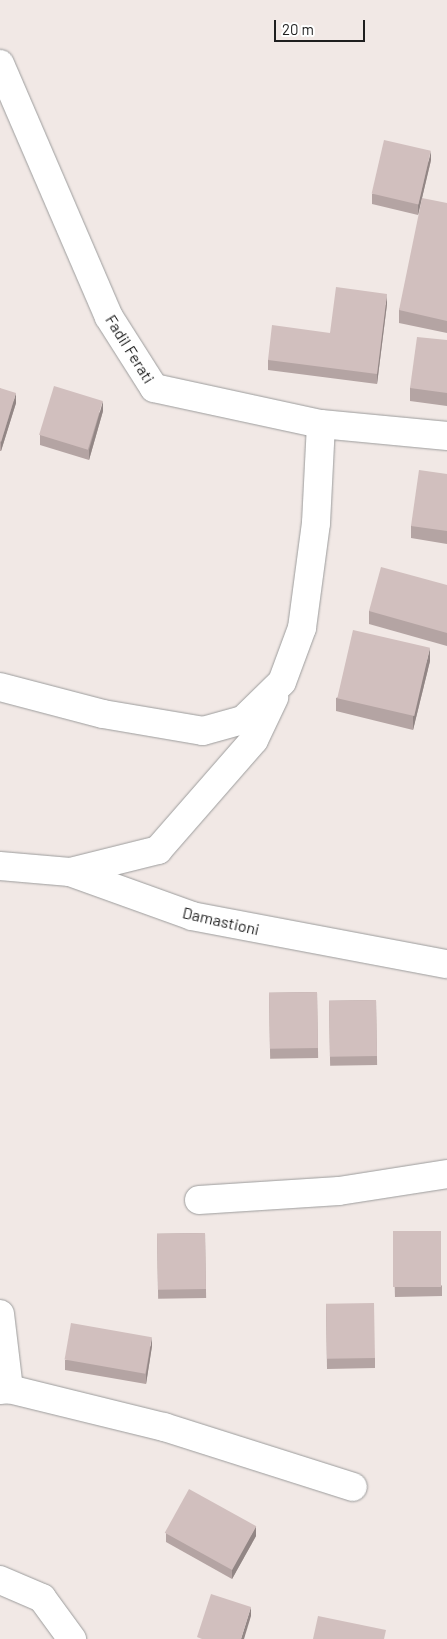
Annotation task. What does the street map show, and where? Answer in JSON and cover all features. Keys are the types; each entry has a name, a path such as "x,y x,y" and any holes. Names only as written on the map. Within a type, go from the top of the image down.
{"street":[{"name":"Fadil Ferati","path":"0,64 109,317 154,388 321,424 447,436"},
{"path":"70,872 158,850 254,740 282,682 302,628 316,524 321,424"},
{"path":"0,687 103,714 202,731 243,720 282,682"},
{"name":"Damastioni","path":"0,866 70,872 192,916 447,964"},
{"path":"199,1200 339,1191 447,1174"},
{"path":"0,1314 4,1389 164,1427 353,1487"},
{"path":"0,1580 42,1598 72,1639"}],"building":[{"path":"384,140 431,151 418,204 372,194"},
{"path":"422,198 447,203 447,321 399,310"},
{"path":"336,287 387,294 377,374 268,360 272,325 330,333"},
{"path":"417,337 447,340 447,393 410,388"},
{"path":"54,386 103,401 88,450 39,435"},
{"path":"0,388 16,393 1,442 0,441"},
{"path":"419,470 447,474 447,531 411,526"},
{"path":"381,567 447,585 447,633 369,611"},
{"path":"353,630 430,648 414,716 337,698"},
{"path":"317,992 318,1048 270,1049 269,993"},
{"path":"376,1000 377,1056 330,1057 329,1001"},
{"path":"393,1231 441,1231 441,1287 393,1287"},
{"path":"205,1233 206,1289 158,1290 157,1234"},
{"path":"374,1303 375,1358 327,1359 326,1304"},
{"path":"71,1323 152,1337 145,1374 65,1359"},
{"path":"189,1489 256,1526 232,1570 165,1533"},
{"path":"211,1594 251,1607 241,1639 202,1639 197,1637"},
{"path":"318,1616 386,1630 384,1639 313,1639"}]}
